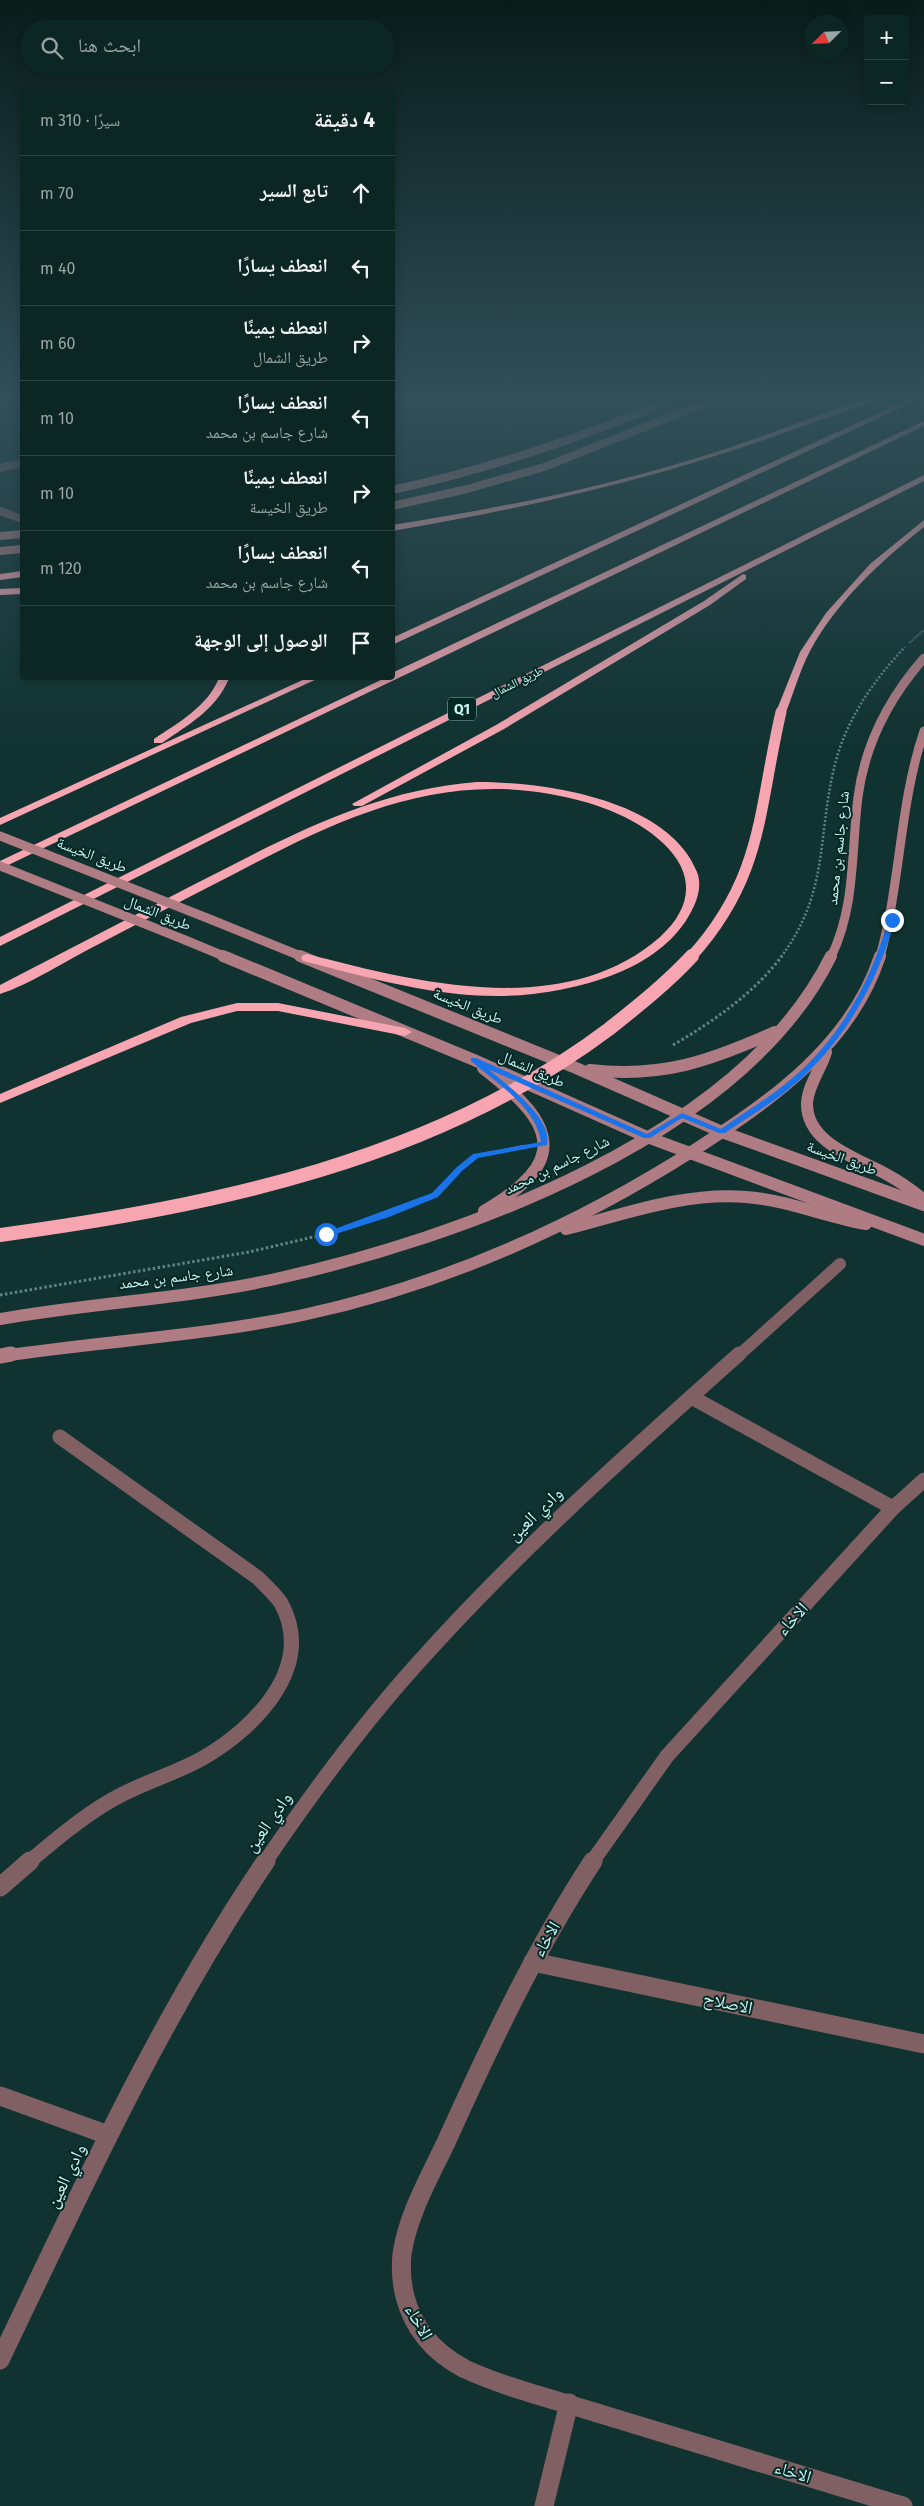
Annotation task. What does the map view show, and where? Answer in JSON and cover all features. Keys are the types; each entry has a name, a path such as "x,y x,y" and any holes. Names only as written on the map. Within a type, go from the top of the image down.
{"highway":[{"path":"395,527 474,513"},
{"path":"395,641 670,513"},
{"name":"طريق الشمال","path":"395,676 736,513"},
{"name":"طريق الشمال","path":"0,942 855,513"},
{"path":"0,1235 73,1226 169,1209 248,1191 322,1169 424,1133 506,1094 570,1058 619,1023 672,978 697,951 717,924 739,888 757,843 773,740 781,712 806,651 829,615 877,562 924,523"},
{"path":"0,990 300,835 500,727 707,603 737,582 748,567"},
{"path":"0,577 20,574"},
{"path":"0,592 20,591"},
{"path":"119,767 202,710 220,690 223,680"},
{"path":"0,822 310,680"},
{"name":"طريق الشمال","path":"0,865 386,680"},
{"path":"300,835 380,804 418,793 482,784 532,788 582,797 617,808 652,828 679,852 693,880 687,910 671,934 650,951 624,965 590,978 548,987 501,991 450,990 394,980 307,958"},
{"path":"0,1099 186,1020 237,1007 278,1006 405,1032"}],"main road":[{"path":"0,536 20,534"},
{"path":"0,551 20,549"},
{"name":"شارع جاسم بن محمد","path":"0,1319 91,1304 179,1294 276,1278 384,1252 468,1223 565,1182 647,1137 682,1115 747,1064 783,1028 806,999 825,969 839,940 848,912 854,883 858,799 869,748 885,711 907,677 924,658"},
{"path":"0,1356 95,1343 238,1328 333,1309 379,1297 464,1268 541,1234 620,1195 722,1132 788,1086 826,1050 866,990 883,951 892,920 905,793 910,769 924,731"},
{"name":"طريق الخيسة","path":"0,836 307,958 576,1068 722,1132 924,1204"},
{"name":"طريق الشمال","path":"0,865 474,1060 647,1137 690,1153"},
{"path":"576,1068 613,1073 665,1072 718,1057 783,1028"},
{"path":"826,1050 807,1103 808,1112 817,1130 834,1146 892,1177 924,1200"},
{"path":"468,1223 528,1179 540,1162 545,1143 541,1127 532,1111 474,1060"},
{"path":"690,1153 924,1240"},
{"path":"541,1234 671,1201 718,1196 765,1200 848,1221 894,1228"}],"street":[{"path":"5,513 20,518"},
{"name":"وادي العين","path":"0,2360 108,2135 157,2040 212,1944 267,1856 362,1729 417,1663 557,1519 840,1264"},
{"path":"692,1398 893,1508"},
{"path":"0,1887 65,1833 112,1800 185,1768 230,1740 271,1701 282,1685 292,1652 288,1619 281,1604 258,1578 60,1437"},
{"name":"الاخاء","path":"903,2506 569,2403 468,2369 439,2352 422,2334 410,2313 402,2289 400,2265 402,2242 410,2220 501,2022 533,1962 591,1864 667,1756 893,1508 924,1480"},
{"name":"الاصلاح","path":"533,1962 924,2044"},
{"path":"0,2096 108,2135"},
{"path":"544,2506 569,2403"}],"path":[{"path":"665,1072 660,1060 667,1049 703,1029 730,1009 753,989 788,948 802,923 818,880 834,767 847,731 880,675 924,630"},
{"path":"0,1295 22,1289 249,1252 326,1234 386,1215 435,1195 459,1169 476,1156 545,1143"}],"route":[{"path":"326,1234 386,1215 435,1195 459,1169 476,1156 498,1150 545,1143 539,1121 532,1111 474,1060 647,1137 682,1115 722,1132 788,1086 826,1050 855,1010 876,971 892,920"}]}
